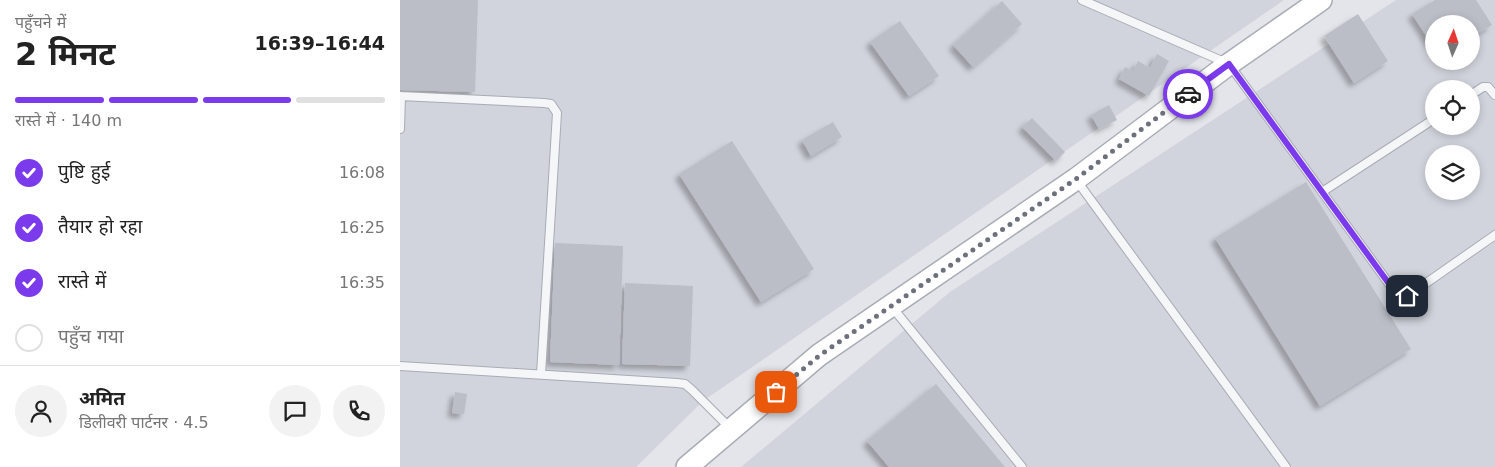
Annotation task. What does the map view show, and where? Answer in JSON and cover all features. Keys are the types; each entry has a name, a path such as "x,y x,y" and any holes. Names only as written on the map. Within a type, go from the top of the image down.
{"street":[{"path":"688,467 820,355 1076,179 1229,64 1321,0"}],"lane":[{"path":"1082,0 1229,64 1395,292 1400,296 1407,296 1412,293 1495,235"},
{"path":"1480,89 1488,87 1495,95"},
{"path":"400,130 401,96 544,103 551,104 558,113 541,374"},
{"path":"1322,192 1425,125"},
{"path":"1076,179 1286,467"},
{"path":"891,306 1022,467"},
{"path":"400,366 685,384 732,430"}],"shaded area":[{"path":"400,0 1284,0 703,401 636,467 400,467"},
{"path":"1396,0 1495,0 1495,467 741,467 950,292"}],"building":[{"path":"400,0 478,0 475,92 400,90"},
{"path":"1435,0 1476,0 1492,25 1480,32 1480,15 1425,15 1425,34 1412,14"},
{"path":"1002,1 1022,24 973,67 953,45"},
{"path":"1358,14 1388,61 1354,83 1324,36"},
{"path":"900,21 939,76 909,96 870,42"},
{"path":"1157,54 1169,61 1149,96 1119,79 1125,67 1133,71 1138,61 1150,68"},
{"path":"1109,105 1117,120 1099,129 1091,115"},
{"path":"1032,118 1065,152 1056,161 1022,127"},
{"path":"833,122 842,137 811,156 802,140"},
{"path":"732,141 814,269 761,302 679,174"},
{"path":"1306,182 1411,349 1320,406 1215,238"},
{"path":"555,243 623,246 619,365 550,362"},
{"path":"625,283 693,286 690,366 622,364"},
{"path":"936,384 1005,467 889,467 867,441"},
{"path":"455,392 467,394 464,414 452,413"}],"way so far":[{"path":"776,392 820,355 1076,179 1188,94"}],"route":[{"path":"1188,94 1229,64 1395,292 1400,296 1407,296"}]}
